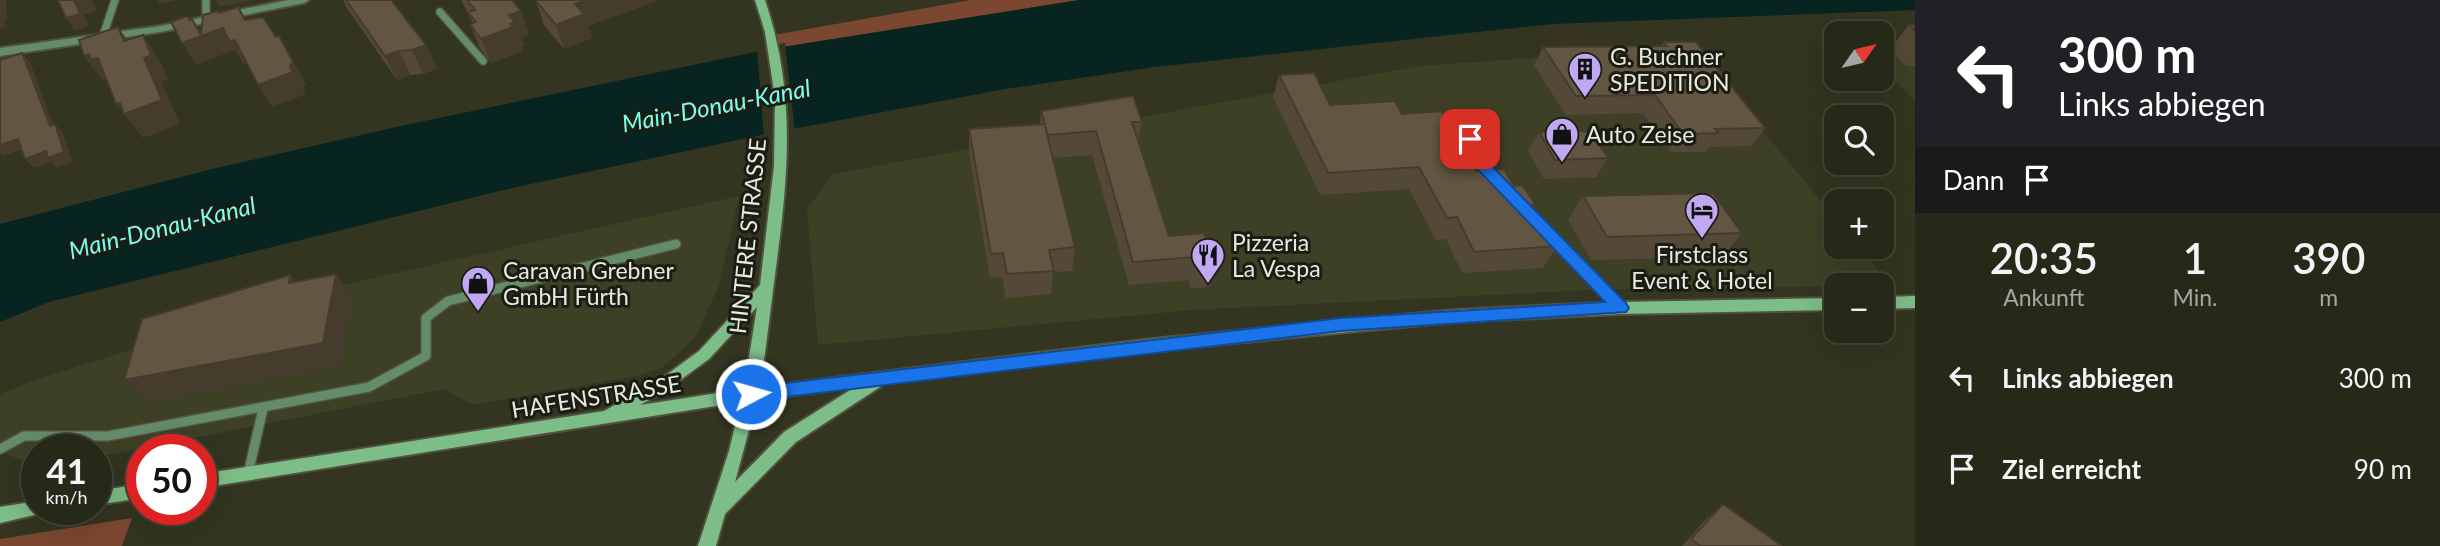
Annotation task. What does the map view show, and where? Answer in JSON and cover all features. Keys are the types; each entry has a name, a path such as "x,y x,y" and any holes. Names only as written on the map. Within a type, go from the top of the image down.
{"main road":[{"name":"HINTERE STRASSE","path":"707,546 731,472 751,394 779,185 781,104 775,53 760,0"},
{"path":"602,418 663,385 704,355 766,287"},
{"path":"1894,303 1915,302"},
{"name":"HAFENSTRASSE","path":"217,479 751,394 1152,345 1454,316 1620,308 1824,304"},
{"path":"717,512 790,437 880,380"},
{"path":"0,515 21,511"}],"street":[{"path":"0,51 102,39 304,0"}],"lane":[{"path":"102,39 115,0"},
{"path":"205,0 206,21"},
{"path":"440,12 483,61"},
{"path":"1470,139 1468,150 1496,180"},
{"path":"1535,219 1620,308"},
{"path":"0,449 24,436 108,436 369,387 426,356 426,318 448,301 676,244"},
{"path":"248,474 263,409"},
{"path":"0,505 18,511"}],"shaded area":[{"path":"971,0 1079,0 770,49 768,36"},
{"path":"1894,41 1915,41 1915,101 1894,79"},
{"path":"1693,47 1824,205 1824,259 1869,259 1881,273 1824,273 1824,287 1610,289 1192,310 818,345 807,209 833,174 1419,66"},
{"name":"Caravan Grebner GmbH Fürth","path":"739,196 719,285 695,338 663,367 637,376 472,405 444,389 214,434 126,434 126,451 112,454 112,434 21,434 21,460 0,452 0,394 38,379 329,288"},
{"path":"126,519 126,525 130,525 122,546 0,546 0,539 88,525 112,525 112,521"}],"water":[{"name":"Main-Donau-Kanal","path":"1079,0 1915,0 1915,10 1552,24 1155,67 1005,89 766,134 512,188 49,302 0,322 0,224 212,169 405,125 770,49"}],"pier":[{"path":"785,43 795,132 764,138 757,48"}],"building":[{"path":"58,0 83,0 75,2 80,14 66,18"},
{"path":"346,0 391,0 426,45 385,56"},
{"path":"467,0 512,0 521,11 509,15 515,22 510,24 513,27 481,39 470,24 476,22 468,12 475,10"},
{"path":"587,0 575,4 584,14 556,25 536,1"},
{"path":"238,7 245,20 263,17 276,37 279,36 293,62 290,66 293,72 258,85 235,40 230,42 223,28 182,43 171,22 187,16 192,19 201,35 203,15"},
{"path":"118,27 124,41 143,35 151,55 144,58 162,100 124,114 120,103 116,104 98,58 91,60 89,54 84,56 79,40"},
{"path":"1664,42 1696,42 1765,128 1715,129 1719,133 1683,134 1655,95 1576,96 1543,47 1667,46"},
{"path":"22,53 50,126 55,124 64,152 48,158 46,151 25,159 18,139 0,145 0,60"},
{"path":"1314,73 1330,105 1395,101 1402,114 1441,111 1477,171 1504,169 1514,186 1522,185 1536,205 1532,205 1557,246 1474,252 1457,217 1447,218 1419,167 1328,173 1279,75"},
{"path":"1133,96 1142,122 1132,122 1169,236 1204,233 1215,263 1197,265 1194,257 1133,262 1096,131 1048,135 1045,126 1075,247 1049,250 1054,271 1007,274 1003,253 991,254 969,129 1045,124 1041,111"},
{"path":"1590,131 1608,158 1555,160 1539,132"},
{"path":"1713,193 1742,233 1607,237 1583,196"},
{"path":"336,274 323,343 124,380 142,319 290,275 289,283"},
{"path":"1723,504 1782,546 1700,546 1691,539"}],"place":[{"name":"G. Buchner SPEDITION","path":"1585,99"},
{"name":"Auto Zeise","path":"1562,164"},
{"name":"Firstclass Event & Hotel","path":"1702,240"},
{"name":"Pizzeria La Vespa","path":"1208,285"},
{"name":"Caravan Grebner GmbH Fürth","path":"478,313"}],"route":[{"path":"751,394 1341,325 1454,316 1620,308 1468,150 1470,139"}]}
